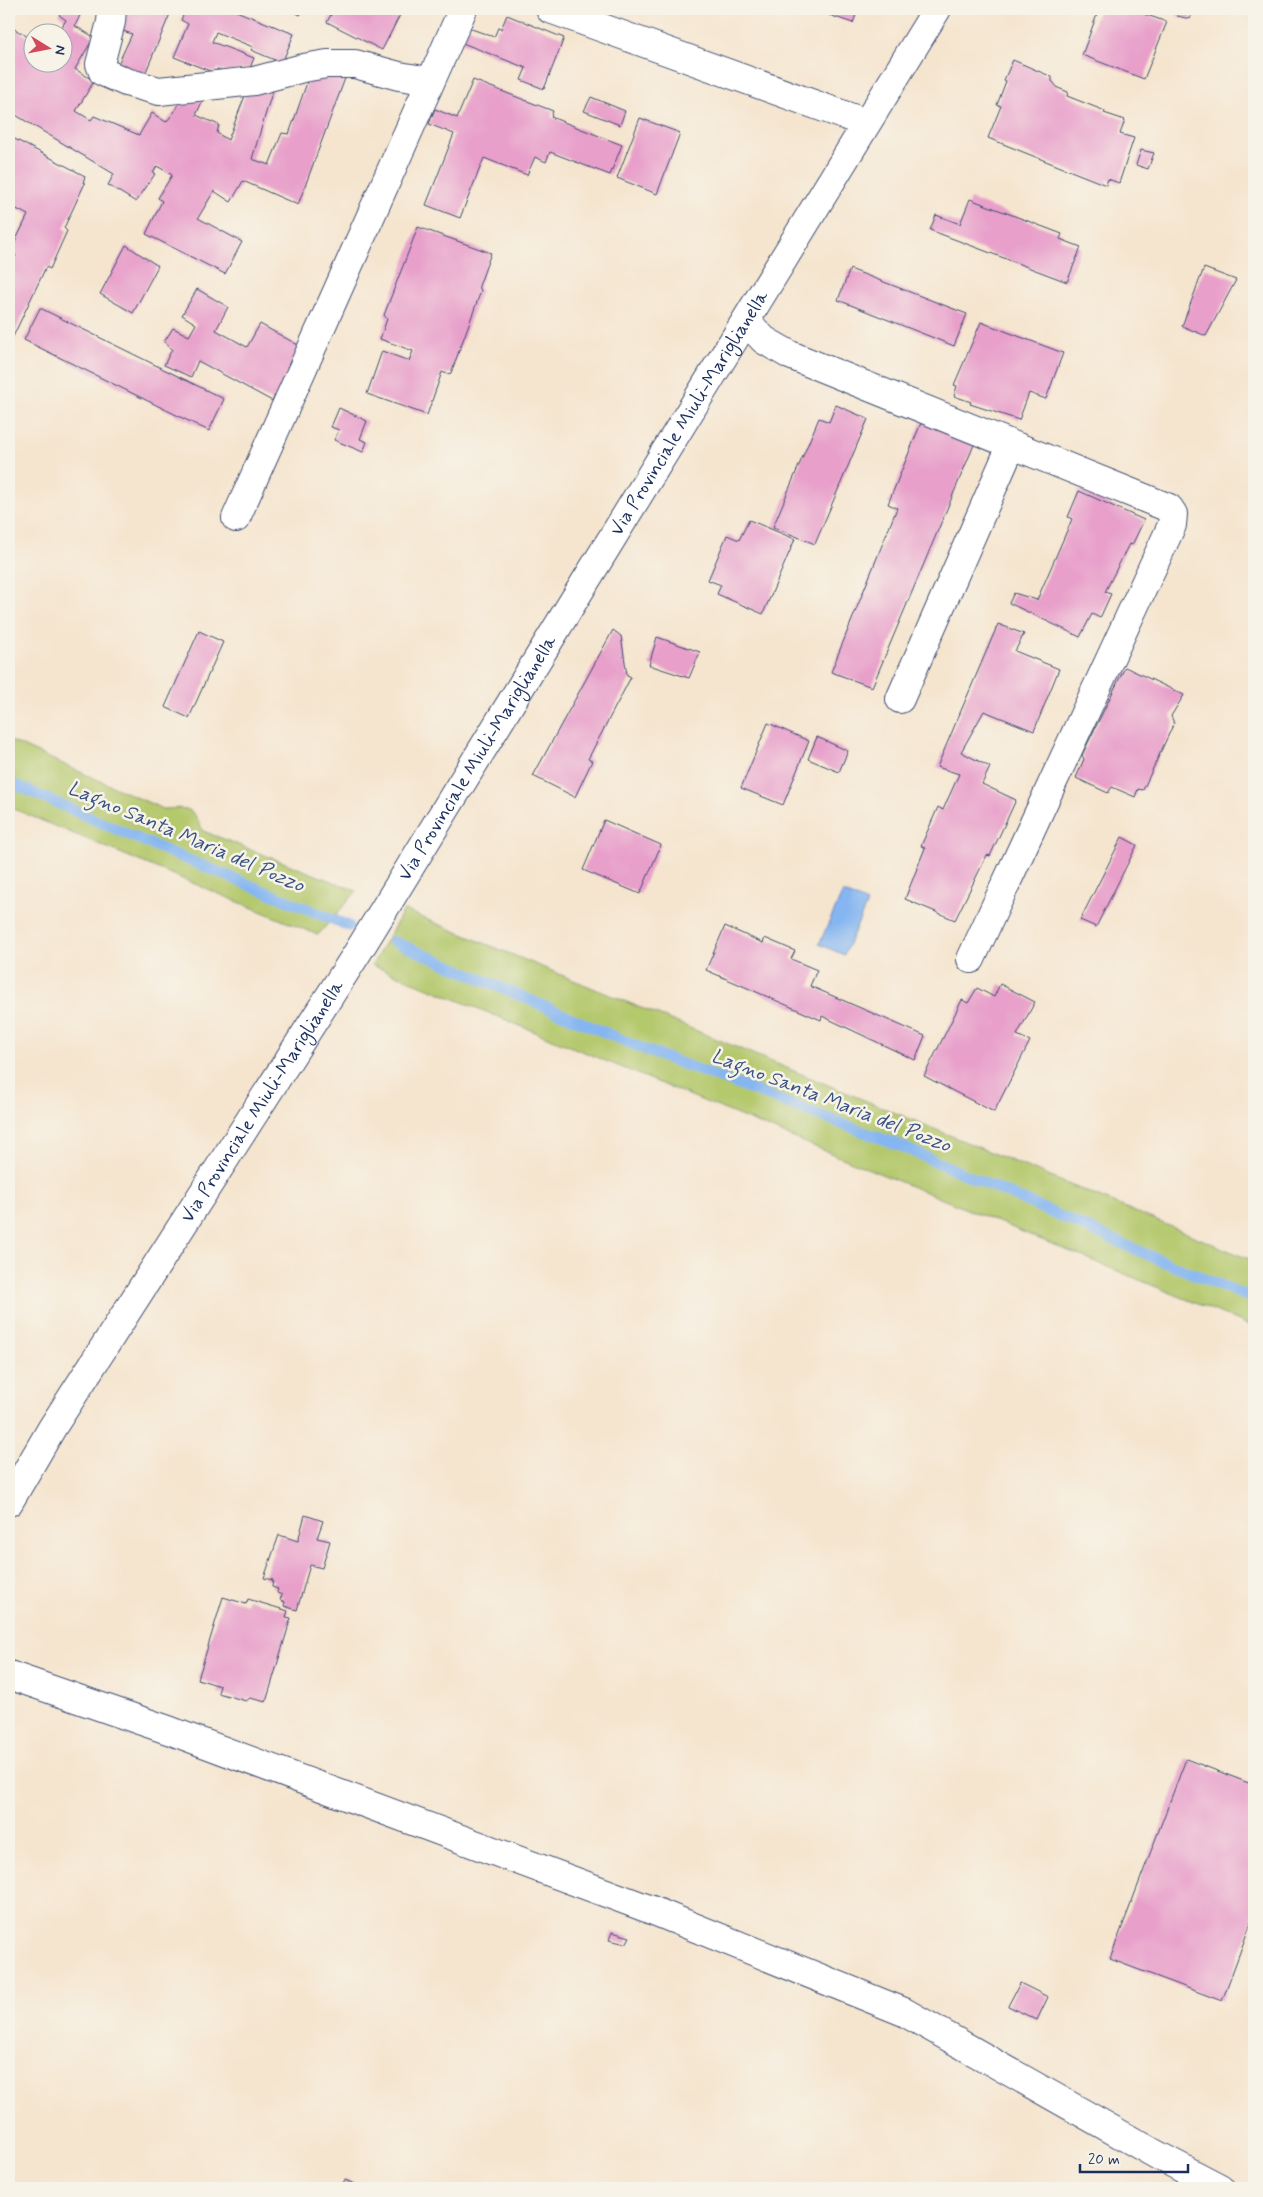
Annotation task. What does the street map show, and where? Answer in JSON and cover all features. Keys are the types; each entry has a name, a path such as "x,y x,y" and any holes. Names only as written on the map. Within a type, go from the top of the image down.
{"street":[{"path":"112,9 111,22 100,64 103,72 159,91 254,81 303,68 327,64 355,64 398,76 430,81"},
{"path":"236,518 463,9"},
{"path":"550,9 866,123"},
{"name":"Via Provinciale Miuli-Mariglianella","path":"9,1502 52,1428 356,955 937,9"},
{"path":"746,321 764,340 790,355 1011,446 1169,508 1173,514 1172,525 1168,534 972,959"},
{"path":"900,699 1011,446"},
{"path":"9,1675 171,1731 649,1910 904,2012 1157,2155 1220,2188"}],"green space":[{"path":"9,740 163,809 179,808 189,810 196,816 203,831 357,891 318,935 9,807"},
{"path":"404,910 1254,1261 1254,1327 372,965"}],"water":[{"path":"843,892 867,903 844,955 819,944"}],"building":[{"path":"62,9 83,9 75,26 94,37 75,69 94,81 76,111 91,120 94,116 139,135 152,113 166,122 187,91 207,91 196,115 219,125 217,133 228,140 246,93 274,86 252,159 269,165 282,133 289,134 310,74 347,73 298,205 243,181 231,202 214,191 198,218 242,242 225,274 146,234 162,201 158,198 172,175 157,166 153,173 155,174 136,202 108,185 114,174 9,111 9,26 22,33 22,72 72,72 72,22 65,22 66,20 59,15"},
{"path":"128,9 172,9 145,74 118,64 132,34 120,30"},
{"path":"186,9 231,9 294,34 282,63 251,50 253,47 216,32 212,42 254,58 250,68 228,72 217,69 215,73 174,57 188,24 181,20"},
{"path":"289,9 304,9 300,15"},
{"path":"334,9 403,9 382,50 327,22"},
{"path":"818,9 858,9 853,23 817,11"},
{"path":"1099,9 1146,9 1144,14 1167,22 1144,79 1082,55"},
{"path":"1180,9 1194,9 1190,19 1177,16"},
{"path":"507,15 564,38 544,89 521,80 526,68 460,42 466,27 494,37 498,28 501,29"},
{"path":"1013,60 1052,77 1052,81 1058,88 1068,92 1067,96 1105,111 1104,113 1125,120 1120,134 1134,138 1119,183 1108,179 1106,185 988,138 1001,106 997,105 1006,81 1004,80"},
{"path":"473,80 553,111 551,117 622,145 610,175 550,152 546,162 535,157 527,175 484,158 460,218 426,205 454,134 429,124 435,109 457,118"},
{"path":"591,97 625,111 620,125 584,111"},
{"path":"640,118 680,133 657,194 617,178"},
{"path":"9,136 85,176 83,183 85,183 64,228 67,231 50,269 46,267 11,341 9,340 9,270 16,255 10,252 28,215 9,205"},
{"path":"1141,150 1154,153 1148,169 1136,165"},
{"path":"970,199 1062,234 1060,239 1081,247 1067,282 930,230 936,215 960,224"},
{"path":"418,227 491,253 479,286 481,291 451,373 442,372 427,415 367,394 382,351 409,361 413,351 380,339 387,319 384,315"},
{"path":"126,245 158,266 133,313 100,294"},
{"path":"1204,268 1236,280 1206,336 1182,326"},
{"path":"850,269 967,314 954,346 838,300"},
{"path":"197,289 228,307 216,330 247,347 260,324 300,346 274,402 198,361 191,377 164,365 172,349 164,342 173,328 189,336 196,324 182,315"},
{"path":"40,308 224,399 209,431 24,340"},
{"path":"981,322 1063,353 1046,399 1029,393 1019,420 970,404 971,402 954,396 957,386 954,385"},
{"path":"836,405 868,419 815,544 773,527 819,418 829,422"},
{"path":"339,408 367,421 360,439 367,442 363,452 334,440 339,430 331,427"},
{"path":"929,421 976,440 872,687 831,672 897,508 888,504 921,423"},
{"path":"1079,491 1144,520 1132,545 1129,544 1105,592 1111,594 1100,618 1092,614 1080,637 1009,603 1014,593 1037,600 1072,519 1068,517"},
{"path":"749,520 795,539 763,614 717,594 721,585 708,580 727,535 739,540"},
{"path":"998,624 1024,634 1015,651 1059,669 1034,731 984,711 961,752 990,767 982,784 1016,800 990,856 987,855 955,920 905,899 925,848 921,846 938,807 943,810 959,774 937,767"},
{"path":"613,630 621,636 627,675 631,677 588,759 592,761 575,797 533,776"},
{"path":"199,631 223,642 189,718 165,707"},
{"path":"657,637 700,652 689,678 649,665"},
{"path":"1125,667 1184,695 1171,716 1174,723 1143,790 1138,789 1135,797 1112,787 1108,793 1076,778 1084,759 1082,755"},
{"path":"768,723 809,741 783,805 741,788"},
{"path":"817,737 848,751 839,772 808,759"},
{"path":"604,820 661,845 640,894 583,870"},
{"path":"1122,837 1137,845 1096,927 1080,920"},
{"path":"725,926 763,943 765,938 795,951 791,959 817,970 810,986 925,1036 915,1060 822,1016 821,1020 706,970"},
{"path":"1000,984 1035,1002 1017,1035 1030,1041 994,1112 924,1076 962,1000 968,1003 977,988 994,997"},
{"path":"305,1515 323,1521 317,1538 330,1541 322,1568 310,1565 297,1610 284,1606 285,1602 280,1600 282,1595 277,1593 278,1589 272,1587 273,1580 264,1578 279,1535 298,1541"},
{"path":"223,1597 246,1604 248,1599 288,1611 286,1617 291,1618 266,1702 250,1698 246,1701 218,1693 220,1686 198,1679"},
{"path":"1186,1759 1254,1785 1254,1914 1222,2001 1110,1959"},
{"path":"612,1932 630,1937 626,1944 609,1940"},
{"path":"1020,1983 1048,1997 1037,2020 1008,2006"},
{"path":"345,2180 365,2188 341,2188"}],"waterway":[{"name":"Lagno Santa Maria del Pozzo","path":"9,782 150,844 349,926"},
{"name":"Lagno Santa Maria del Pozzo","path":"393,941 648,1051 896,1144 1162,1261 1254,1299"}]}
